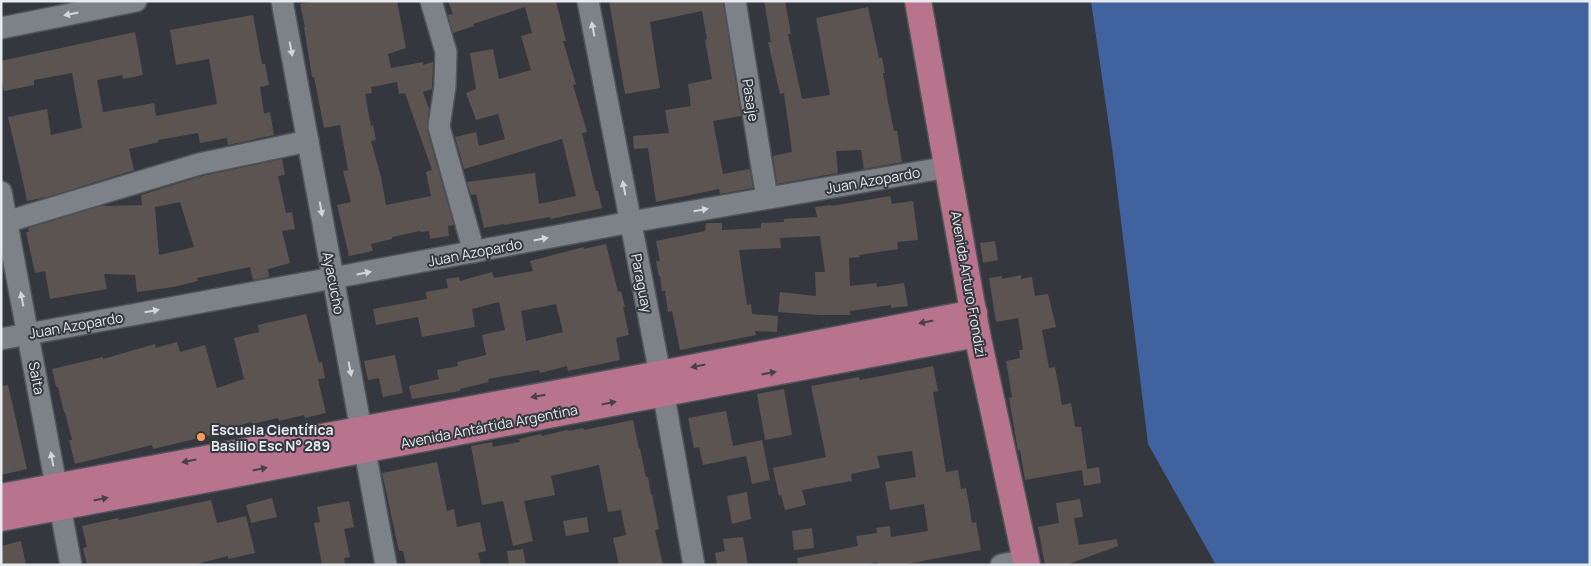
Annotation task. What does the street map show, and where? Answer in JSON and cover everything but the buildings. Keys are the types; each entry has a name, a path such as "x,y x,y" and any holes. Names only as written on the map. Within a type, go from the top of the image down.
{"main road":[{"name":"Avenida Arturo Frondizi","path":"918,1 976,323 1027,562"},
{"name":"Avenida Antártida Argentina","path":"1,497 58,496 976,323"},
{"name":"Avenida Antártida Argentina","path":"1,518 58,496"}],"street":[{"path":"1,28 136,1"},
{"name":"Ayacucho","path":"282,1 386,565"},
{"path":"432,1 446,52 445,86 439,127 474,252"},
{"name":"Paraguay","path":"588,1 662,383 694,565"},
{"name":"Pasaje","path":"735,1 767,198"},
{"path":"6,222 199,164 308,141"},
{"name":"Juan Azopardo","path":"1,339 631,222 948,167"},
{"name":"Salta","path":"1,192 71,565"},
{"path":"1001,565 1027,562"}],"water":[{"path":"1091,1 1590,1 1590,565 1216,565 1148,444 1112,147"}],"place":[{"name":"Escuela Científica Basilio Esc N° 289","path":"201,437"}]}
